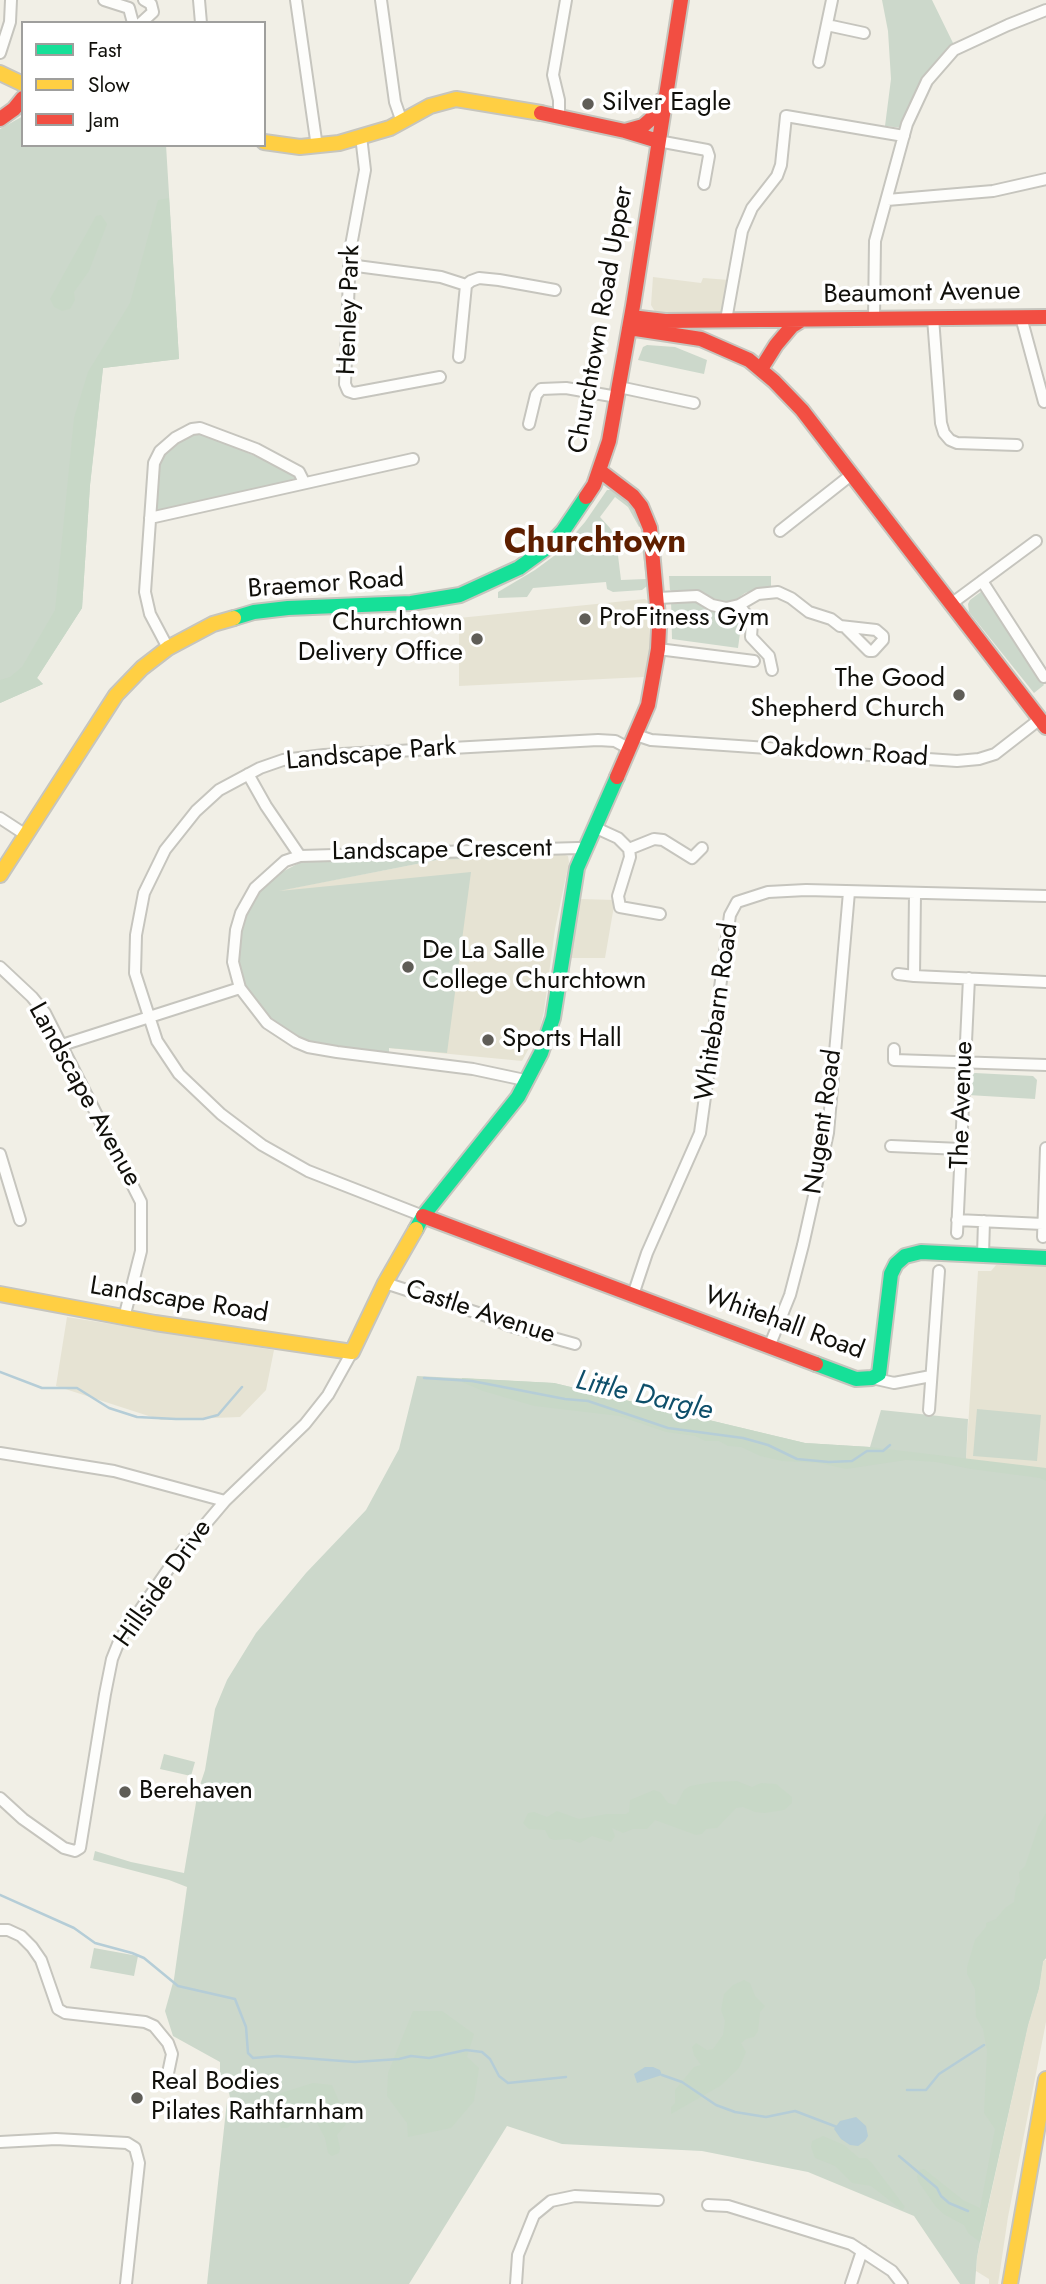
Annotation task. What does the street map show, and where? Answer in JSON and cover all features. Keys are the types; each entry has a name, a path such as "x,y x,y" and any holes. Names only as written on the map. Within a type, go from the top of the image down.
{"street":[{"path":"0,52 10,22 11,0"},
{"path":"104,0 129,8 142,0 151,4 153,12 143,21"},
{"path":"199,0 201,21"},
{"path":"296,0 317,147"},
{"path":"381,0 395,102 402,122"},
{"path":"559,117 559,100 553,75 565,0"},
{"name":"Churchtown Road Upper","path":"352,1352 385,1283 424,1216 517,1097 541,1053 553,1018 577,868 648,705 659,649 653,547 647,518 634,496 600,471 607,449 630,323 681,0"},
{"path":"819,62 832,0"},
{"path":"129,8 132,21"},
{"path":"874,319 875,240 904,136 927,81 954,50 1046,10"},
{"path":"827,24 864,33"},
{"path":"0,73 21,83"},
{"path":"625,131 635,130 651,119 667,90"},
{"path":"266,142 300,148 317,147 402,122 430,106 456,99 471,99 706,150 709,156 704,184"},
{"path":"0,119 21,100"},
{"path":"725,349 723,337 742,231 752,208 777,176 781,165 780,115 904,136"},
{"name":"Henley Park","path":"361,136 365,170 349,265 345,384 348,391 354,393 440,377"},
{"path":"887,200 993,191 1046,179"},
{"path":"349,265 441,278 466,285 480,278 555,290"},
{"path":"458,357 466,285"},
{"path":"1021,317 1044,402"},
{"name":"Beaumont Avenue","path":"665,326 789,318 800,321 1046,317"},
{"path":"933,318 944,433 957,443 1017,445"},
{"path":"760,320 773,332 776,345 761,369"},
{"name":"Beaumont Avenue","path":"776,345 792,326 800,321"},
{"path":"630,323 665,326 725,349 761,369 802,410 1043,723"},
{"path":"529,424 536,395 541,388 618,392 694,403"},
{"path":"168,648 150,614 145,592 154,463 160,450 192,429 200,428 256,449 299,472 304,482"},
{"path":"150,518 413,459"},
{"name":"Braemor Road","path":"0,875 116,695 142,668 168,648 213,624 254,612 411,603 446,598 481,587 519,568 548,547 575,514 600,471"},
{"path":"780,531 851,475"},
{"path":"951,604 1036,541"},
{"path":"982,581 1044,677"},
{"path":"658,598 696,596 712,606 726,608 740,606 758,594 778,592 809,612 831,619 845,628"},
{"path":"740,606 752,622 751,637 769,656 772,670"},
{"path":"659,649 754,661"},
{"name":"Oakdown Road","path":"636,735 651,740 957,761 995,754 1043,723"},
{"name":"Landscape Park","path":"424,1216 308,1171 262,1144 221,1114 180,1074 157,1041 135,973 134,954 145,893 165,850 196,811 219,790 248,774 283,760 324,755 598,740 615,741 630,749"},
{"name":"Landscape Crescent","path":"248,774 300,856"},
{"path":"0,818 26,835"},
{"path":"594,827 618,838 629,849 630,857 618,903 625,909 660,914"},
{"path":"629,849 654,839 663,841 692,858 702,848"},
{"name":"Landscape Crescent","path":"526,1083 520,1079 473,1069 308,1047 267,1023 240,988 233,962 233,947 242,913 255,888 285,861 300,856 585,849"},
{"name":"Whitebarn Road","path":"633,1295 647,1253 700,1133 730,915 737,902 768,892 806,890 1046,896"},
{"name":"Nugent Road","path":"769,1347 793,1283 828,1133 849,892"},
{"path":"914,976 915,894"},
{"path":"648,912 649,900"},
{"name":"Landscape Avenue","path":"0,967 45,1013 141,1202 141,1251 124,1318"},
{"path":"898,974 1046,982"},
{"name":"The Avenue","path":"957,1233 969,978"},
{"path":"62,1045 240,988"},
{"path":"894,1049 894,1060 1046,1065"},
{"path":"891,1146 961,1149"},
{"path":"1043,1237 1046,1148"},
{"path":"0,1154 20,1220"},
{"name":"Whitehall Road","path":"424,1216 856,1379 872,1378 879,1374 883,1362 891,1274 896,1264 905,1256 922,1252 1046,1258"},
{"path":"957,1220 1043,1224"},
{"path":"983,1255 984,1221"},
{"path":"929,1410 939,1271"},
{"name":"Castle Avenue","path":"385,1283 510,1326 575,1344"},
{"name":"Landscape Road","path":"0,1294 124,1318 352,1352"},
{"name":"Hillside Drive","path":"0,1798 23,1819 64,1848 75,1851 80,1848 105,1694 112,1659 120,1639 174,1561 225,1501 305,1424 328,1395 352,1352"},
{"path":"872,1378 894,1383 931,1376"},
{"path":"0,1453 114,1471 225,1501"},
{"path":"0,1930 8,1930 21,1936 32,1947 41,1961 58,2009 145,2022 154,2026 168,2043 172,2054 167,2078"},
{"path":"1010,2284 1046,2079"},
{"path":"0,2142 94,2140 127,2143 135,2148 139,2163 127,2284"},
{"path":"516,2284 518,2255 534,2215 551,2201 575,2196 658,2200"},
{"path":"708,2205 727,2206 851,2244 892,2272 902,2284"},
{"path":"851,2284 862,2251"}],"shaded area":[{"path":"653,277 701,283 703,278 729,280 723,316 657,315 651,305"},
{"path":"645,599 649,602 650,655 644,677 459,686 459,618"},
{"name":"De La Salle College Churchtown","path":"563,854 568,856 569,862 555,929 544,1011 540,1028 522,1061 337,1043 266,893 437,860"},
{"path":"579,899 615,900 605,958 571,958"},
{"path":"996,1265 1046,1266 1046,1470 966,1459 978,1271 991,1271"},
{"path":"67,1317 274,1350 266,1390 240,1417 161,1420 56,1386"},
{"path":"1043,1960 1046,1960 1046,2022 1008,2217 998,2284 989,2284 989,2279 976,2271 977,2257 1028,2025 1039,1988"}],"green space":[{"path":"882,0 932,0 954,45 923,81 903,128 885,126 891,79 888,31"},
{"path":"21,117 21,147 166,147 179,359 103,368 90,485 82,608 37,678 43,684 0,703 0,129"},
{"path":"169,198 179,359 103,368 90,485 82,608 37,678 43,684 0,703 0,680 10,677 22,667 55,610 74,418 88,372 130,303 158,200"},
{"path":"101,215 107,224 89,271 74,292 75,300 70,309 62,311 54,307 50,299 96,216"},
{"path":"643,347 675,347 707,360 704,374 638,360"},
{"path":"200,432 296,474 296,480 156,511 158,462 162,454 192,433"},
{"path":"607,490 612,490 631,506 641,526 639,527 628,507 615,497 600,517 616,539 621,580 646,579 641,538 644,540 647,586 642,590 613,592 607,589 606,582 533,588 527,597 498,598 498,592 558,553 585,522"},
{"path":"669,576 771,576 771,588 745,593 730,604 721,603 698,593 673,592 670,590"},
{"path":"982,591 1044,685 1034,693 969,612 970,600"},
{"path":"671,600 692,600 724,612 737,612 741,626 738,648 672,639"},
{"path":"487,853 487,858 437,860 279,891 471,872 447,1053 389,1048 389,1054 306,1043 274,1024 252,1000 239,975 237,947 246,913 256,893 282,872 316,858"},
{"path":"969,1075 1033,1076 1037,1080 1035,1099 968,1095"},
{"path":"417,1376 554,1383 805,1443 870,1447 881,1410 968,1419 966,1459 1046,1470 1046,1958 1043,1961 985,2217 975,2284 960,2284 914,2216 808,2172 702,2151 562,2144 507,2126 409,2284 207,2284 227,2101 231,2102 229,2093 220,2080 220,2062 173,2036 165,2011 174,1979 187,1887 93,1860 95,1851 184,1873 215,1709 227,1680 256,1633 306,1573 366,1510 399,1449"},
{"path":"462,1378 554,1383 805,1443 870,1447 1046,1468 1046,1481 936,1462 906,1460 846,1469 819,1463 782,1461 719,1441 705,1441 695,1436 666,1432 619,1416 534,1406 483,1391 462,1382"},
{"path":"977,1409 1041,1415 1037,1461 973,1456"},
{"path":"164,1754 195,1762 191,1776 160,1769"},
{"path":"737,1781 752,1787 761,1783 776,1784 792,1797 792,1803 784,1810 765,1813 743,1807 736,1808 717,1828 706,1829 702,1834 696,1835 655,1820 647,1829 633,1829 623,1833 612,1828 615,1836 611,1842 592,1836 580,1843 570,1839 554,1840 549,1838 545,1830 529,1829 523,1823 528,1813 534,1812 547,1817 557,1811 579,1819 626,1814 629,1812 630,1800 654,1790 660,1792 668,1803 676,1805 684,1790 690,1786"},
{"path":"1046,1813 1046,1958 1043,1961 1039,1988 1028,2025 980,2242 968,2233 964,2225 936,2207 917,2176 919,2170 924,2169 963,2200 980,2208 995,2129 984,2113 987,2051 983,2029 976,2017 975,1989 967,1974 967,1967 975,1940 986,1927 986,1923 996,1919 1014,1902 1016,1888 1020,1882 1019,1872 1025,1866 1038,1827"},
{"path":"94,1948 138,1956 134,1976 90,1968"},
{"path":"744,1980 750,1983 755,1996 765,2006 760,2012 758,2031 754,2037 741,2043 746,2052 739,2068 720,2086 671,2114 671,2107 675,2103 675,2090 694,2067 701,2065 692,2047 696,2043 707,2050 713,2049 723,2035 725,2021 721,2010 724,1994 733,1985"},
{"path":"413,2011 442,2011 474,2034 467,2057 479,2068 474,2101 451,2128 408,2137 407,2123 387,2096 388,2073"},
{"path":"313,2083 332,2085 346,2118 346,2124 337,2135 339,2153 332,2156 328,2153 325,2138 314,2117 302,2116 287,2128 281,2128 274,2105 281,2093"},
{"path":"823,2136 844,2145 859,2158 866,2158 871,2162 905,2207 902,2210 871,2186 852,2183 835,2166 815,2158 812,2141"}],"water":[{"path":"645,2067 660,2070 662,2075 637,2083 634,2074"},
{"path":"856,2117 866,2126 868,2136 858,2146 850,2145 841,2139 834,2129 840,2121"}],"waterway":[{"name":"Little Dargle","path":"0,1372 42,1388 77,1388 109,1408 137,1417 203,1419 218,1415 242,1387"},
{"name":"Little Dargle","path":"424,1378 472,1381 588,1401 668,1428 743,1438 768,1445 797,1459 852,1461 867,1451 883,1451 890,1445"},
{"path":"0,1895 74,1928 95,1943 144,1958 178,1986 235,1999 246,2027 248,2053 253,2058 277,2056 355,2062 411,2056 429,2058 466,2050 482,2052 490,2059 499,2076 508,2083 566,2077"},
{"path":"907,2090 926,2090 939,2074 984,2045"},
{"path":"662,2075 682,2082 716,2105 735,2112 766,2117 795,2111 837,2127"},
{"path":"899,2156 937,2188 949,2203 968,2211"}],"traffic: fast":[{"path":"234,618 254,612 288,608 411,603 460,595 519,568 548,547 563,531 586,497"},
{"path":"416,1229 423,1216 518,1097 541,1053 553,1018 577,868 617,777"},
{"path":"816,1364 856,1379 872,1378 879,1374 891,1274 896,1264 905,1256 921,1252 1046,1258"}],"traffic: slow":[{"path":"0,73 21,83"},
{"path":"266,142 300,147 339,143 390,128 430,106 456,99 541,113"},
{"path":"0,875 116,695 142,668 168,648 213,624 234,618"},
{"path":"0,1294 155,1323 352,1352 385,1283 416,1229"},
{"path":"1010,2284 1046,2079"}],"traffic: jam":[{"path":"586,497 594,485 609,441 681,0"},
{"path":"0,119 21,100"},
{"path":"625,131 643,126 651,119 661,101"},
{"path":"541,113 658,141"},
{"path":"631,317 665,321 1046,317"},
{"path":"761,369 776,345 792,326 800,321"},
{"path":"629,328 701,339 749,360 774,381 802,410 1046,727"},
{"path":"600,471 633,496 641,506 650,528 659,628 648,705 617,777"},
{"path":"423,1216 816,1364"}],"place":[{"name":"Silver Eagle","path":"588,104"},
{"name":"ProFitness Gym","path":"585,619"},
{"name":"Churchtown Delivery Office","path":"477,639"},
{"name":"The Good Shepherd Church","path":"959,695"},
{"name":"De La Salle College Churchtown","path":"408,967"},
{"name":"Sports Hall","path":"488,1040"},
{"name":"Berehaven","path":"125,1792"},
{"name":"Real Bodies Pilates Rathfarnham","path":"137,2098"}],"district":[{"name":"Churchtown","path":"595,544"}]}
